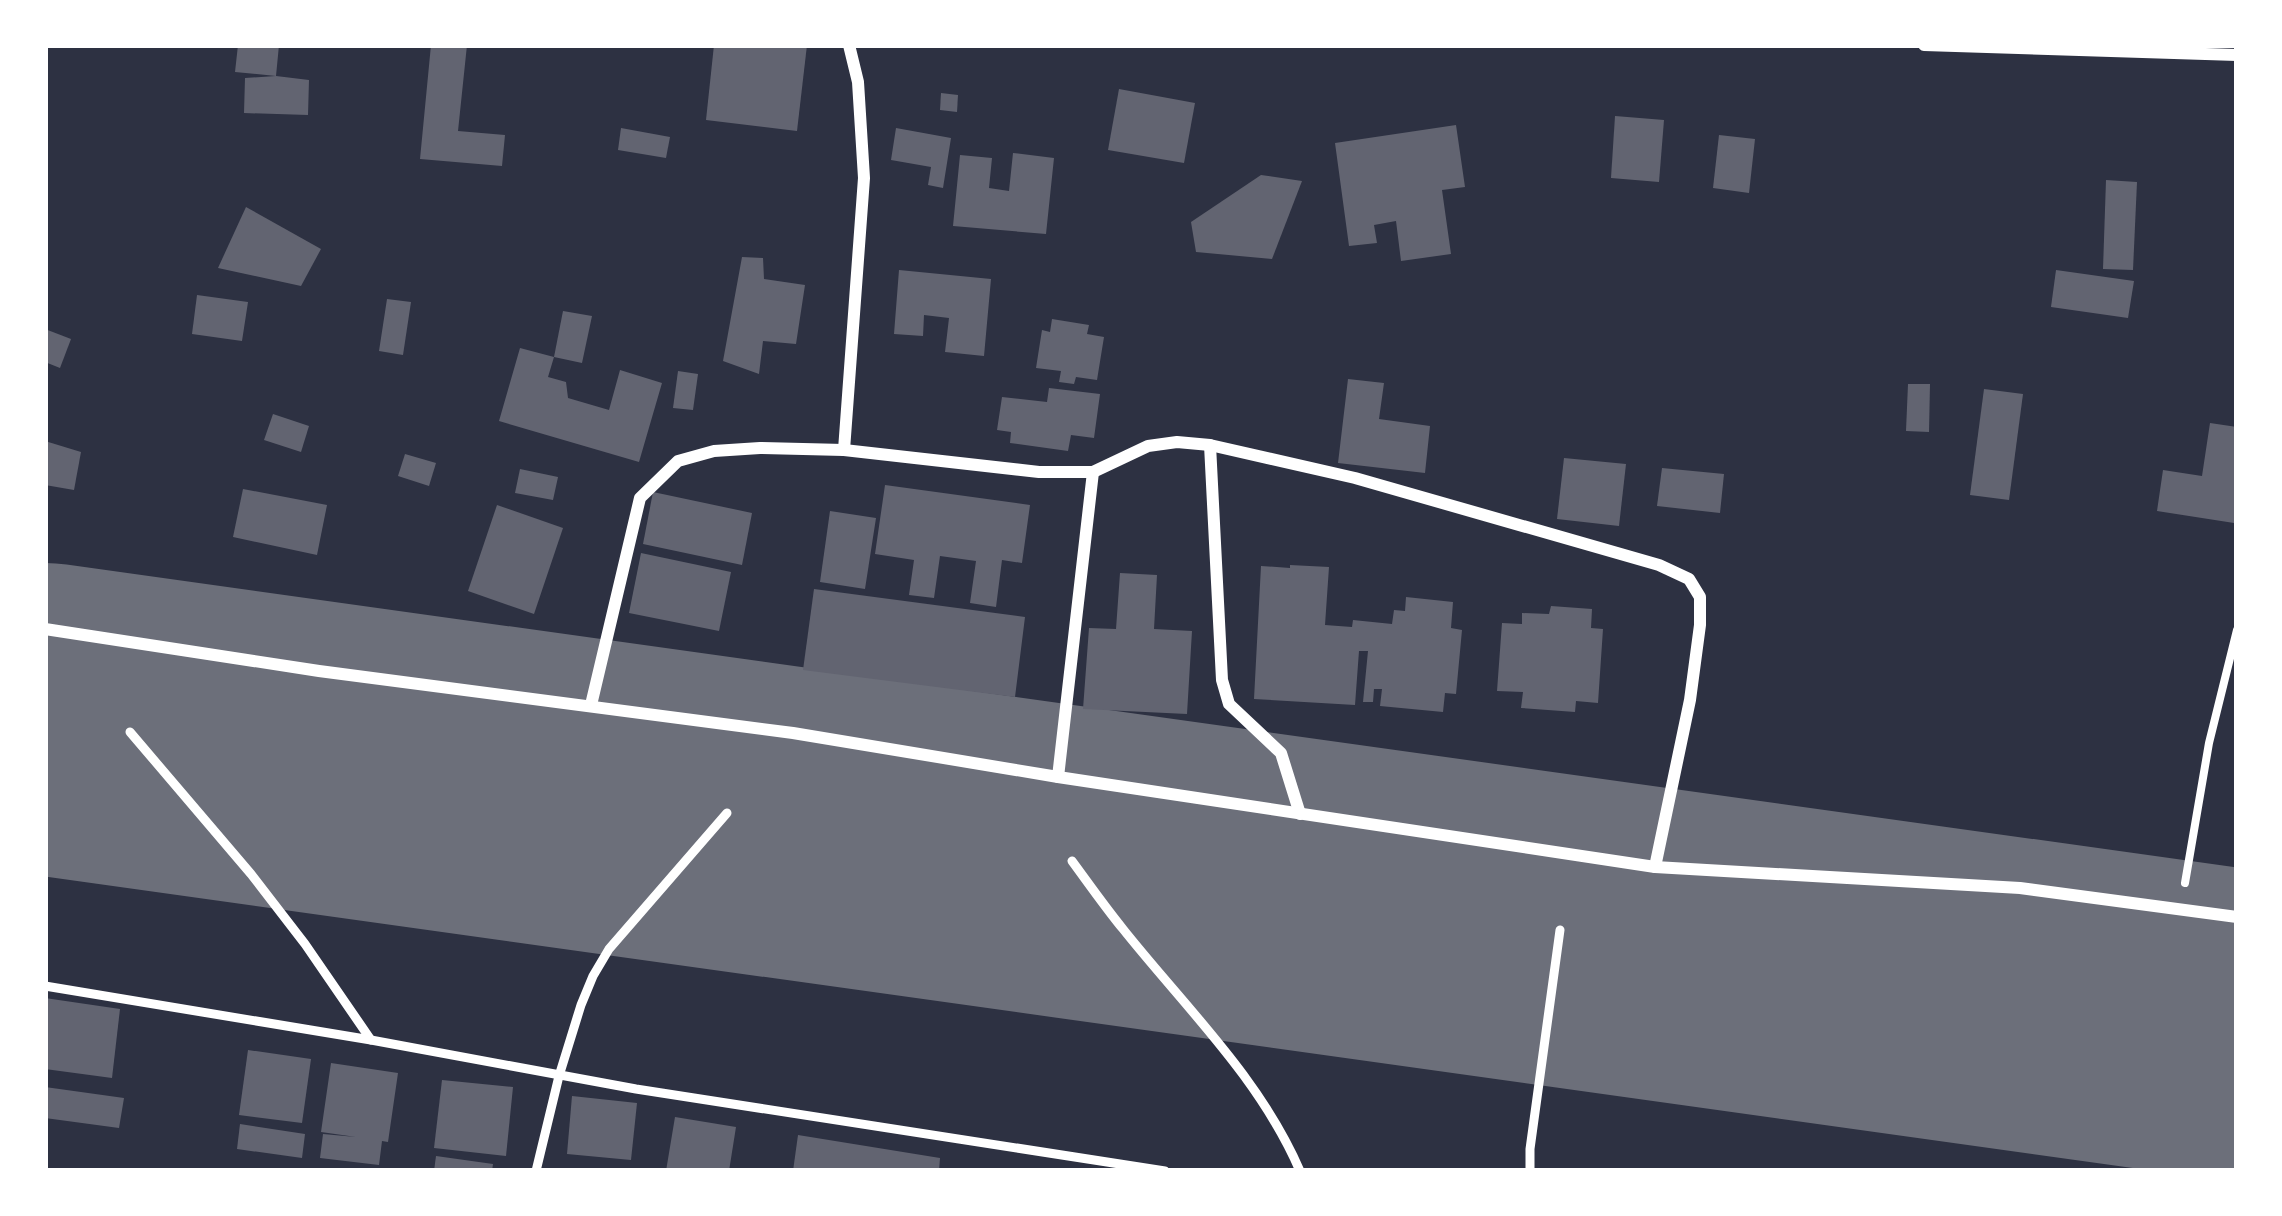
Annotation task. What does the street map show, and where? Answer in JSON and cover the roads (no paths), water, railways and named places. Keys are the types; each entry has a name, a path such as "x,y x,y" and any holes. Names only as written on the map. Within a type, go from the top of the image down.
{"street":[{"path":"844,451 864,178 858,82 849,45"},
{"path":"1927,45 2237,55"},
{"path":"591,705 640,498 678,461 714,451 760,448 844,451 1039,472 1094,472 1148,446 1210,445 1444,502 1689,578 1700,597 1696,660 1654,867"},
{"path":"1210,445 1222,680 1229,704 1281,753 1300,814"},
{"path":"1058,777 1094,472"},
{"path":"45,629 793,734 1654,867 2020,888 2237,917"}],"lane":[{"path":"130,733 251,874 371,1040"},
{"path":"536,1171 581,1005 610,949 728,813"},
{"path":"1072,861 1223,1047 1284,1134 1300,1171"},
{"path":"1530,1171 1560,930"},
{"path":"45,986 559,1076 1165,1171"}]}
